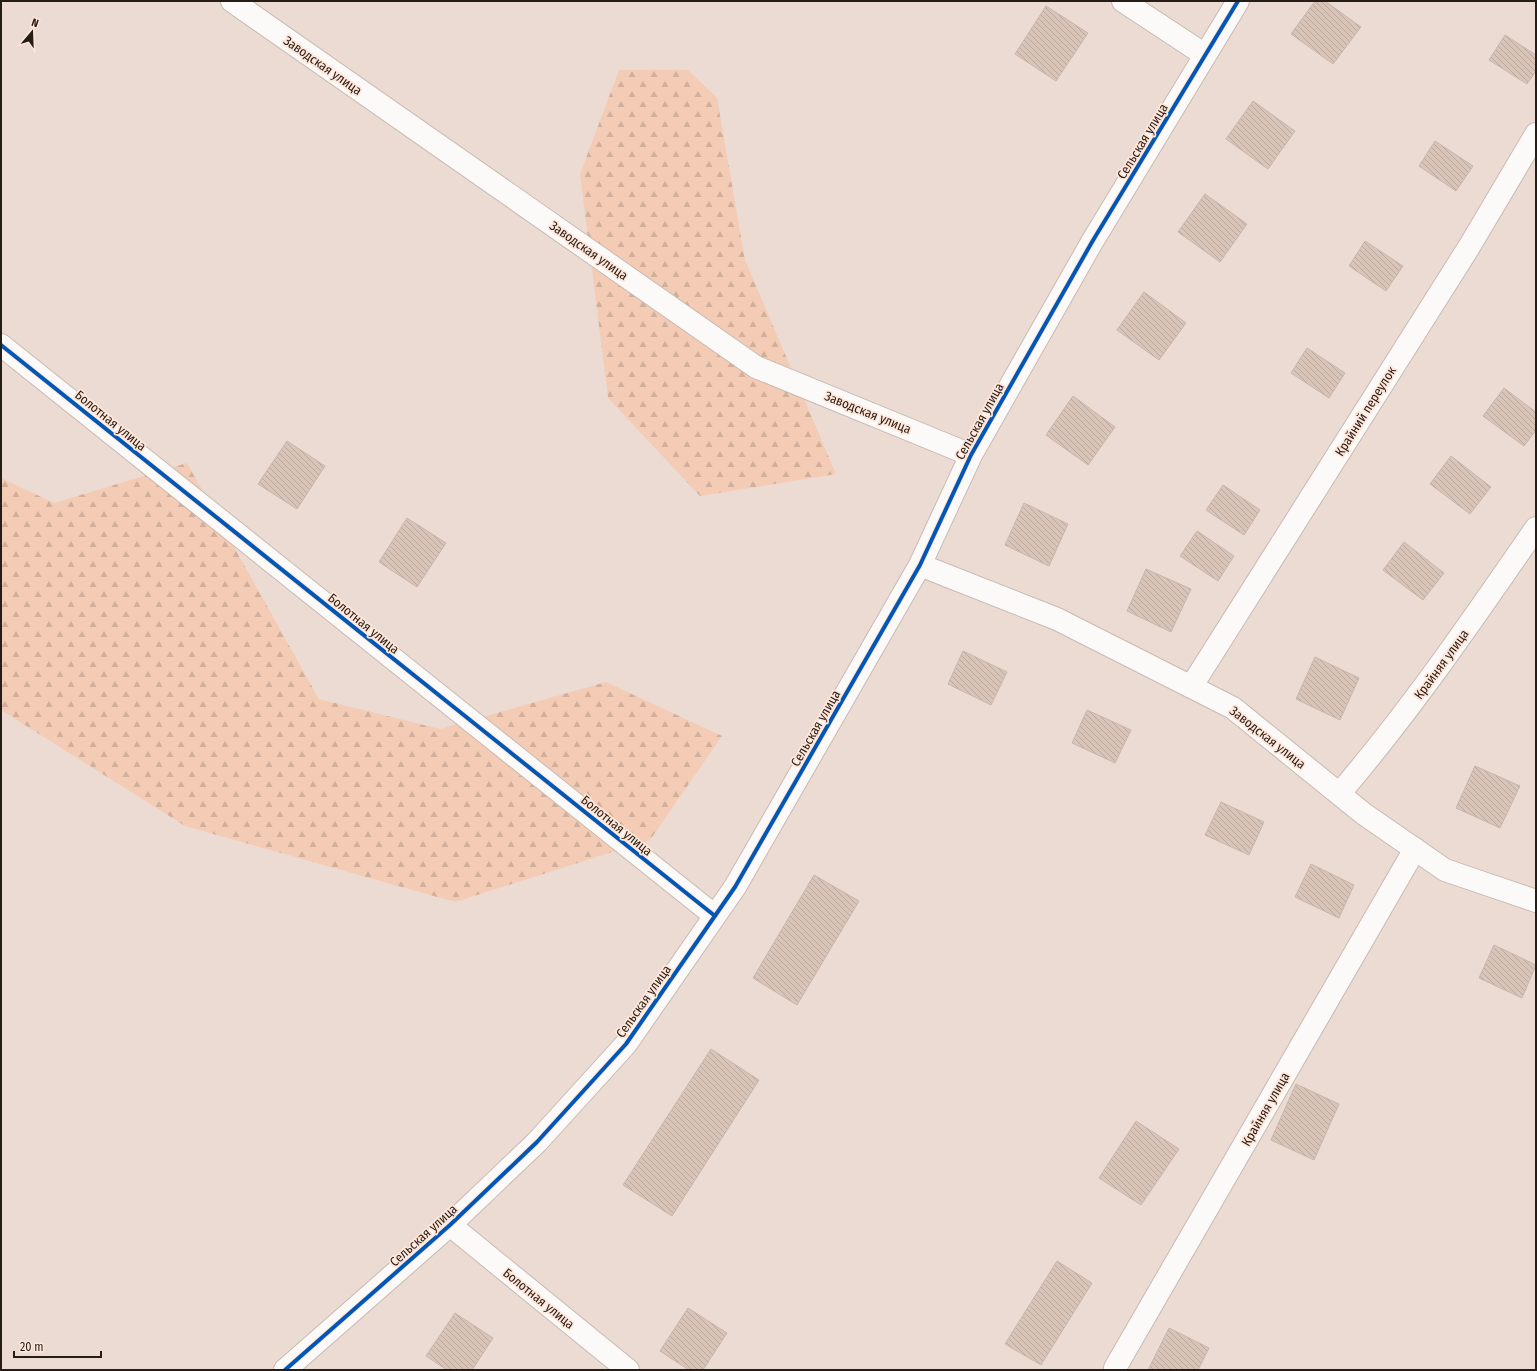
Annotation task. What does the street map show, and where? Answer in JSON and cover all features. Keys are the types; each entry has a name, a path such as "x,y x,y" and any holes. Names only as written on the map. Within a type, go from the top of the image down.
{"street":[{"name":"Заводская улица","path":"232,1 756,367 971,455"},
{"path":"1123,1 1205,56"},
{"name":"Сельская улица","path":"284,1370 450,1225 537,1142 626,1044 735,886 920,565 971,455 1092,242 1238,1"},
{"name":"Крайний переулок","path":"1191,687 1469,247 1536,134"},
{"name":"Болотная улица","path":"1,345 715,916"},
{"name":"Крайняя улица","path":"1339,794 1377,750 1447,657 1536,528"},
{"name":"Заводская улица","path":"920,565 1057,619 1233,708 1364,814 1445,870 1536,901"},
{"name":"Крайняя улица","path":"1115,1368 1415,849"},
{"name":"Болотная улица","path":"450,1225 628,1370"}],"green space":[{"path":"619,70 688,70 717,98 745,260 836,474 700,496 608,398 580,174"},
{"path":"187,463 319,699 440,729 606,682 722,736 650,840 455,902 185,826 1,710 1,478 54,503"}],"building":[{"path":"1315,1 1325,1 1361,27 1333,64 1291,34"},
{"path":"1046,6 1088,33 1056,81 1015,54"},
{"path":"1505,35 1536,55 1536,71 1527,84 1489,60"},
{"path":"1253,101 1295,131 1268,169 1226,139"},
{"path":"1435,141 1473,166 1456,191 1419,166"},
{"path":"1205,194 1247,224 1220,262 1178,232"},
{"path":"1365,241 1403,266 1386,291 1349,266"},
{"path":"1144,292 1186,323 1159,360 1117,330"},
{"path":"1307,348 1345,373 1329,398 1291,373"},
{"path":"1504,388 1536,412 1536,430 1524,446 1483,416"},
{"path":"1073,396 1115,427 1088,465 1046,435"},
{"path":"287,441 325,466 297,509 258,484"},
{"path":"1451,456 1491,487 1470,514 1430,484"},
{"path":"1223,485 1260,510 1244,535 1206,510"},
{"path":"1024,503 1068,524 1049,566 1005,545"},
{"path":"407,518 446,543 417,587 379,562"},
{"path":"1197,531 1234,556 1218,581 1180,556"},
{"path":"1404,542 1444,573 1423,600 1383,570"},
{"path":"1146,569 1191,589 1171,632 1127,611"},
{"path":"963,651 1007,672 991,705 948,684"},
{"path":"1315,657 1359,678 1340,720 1296,699"},
{"path":"1087,710 1131,730 1115,763 1072,743"},
{"path":"1475,766 1520,786 1500,828 1456,808"},
{"path":"1221,802 1264,822 1249,855 1205,835"},
{"path":"1311,864 1354,885 1339,918 1295,897"},
{"path":"814,875 859,901 797,1005 753,978"},
{"path":"1494,945 1536,965 1522,998 1479,978"},
{"path":"711,1049 759,1080 672,1216 623,1185"},
{"path":"1296,1084 1339,1104 1314,1160 1271,1140"},
{"path":"1136,1121 1179,1149 1141,1205 1099,1178"},
{"path":"1057,1261 1092,1283 1041,1365 1005,1344"},
{"path":"688,1308 727,1333 703,1370 689,1370 660,1351"},
{"path":"455,1313 493,1338 472,1370 447,1370 426,1356"},
{"path":"1169,1328 1209,1348 1198,1370 1148,1370"}],"cycle path":[{"path":"285,1370 450,1225 537,1142 626,1044 735,887 920,565 971,455 1092,242 1238,1"},
{"path":"1,345 715,916"}]}
